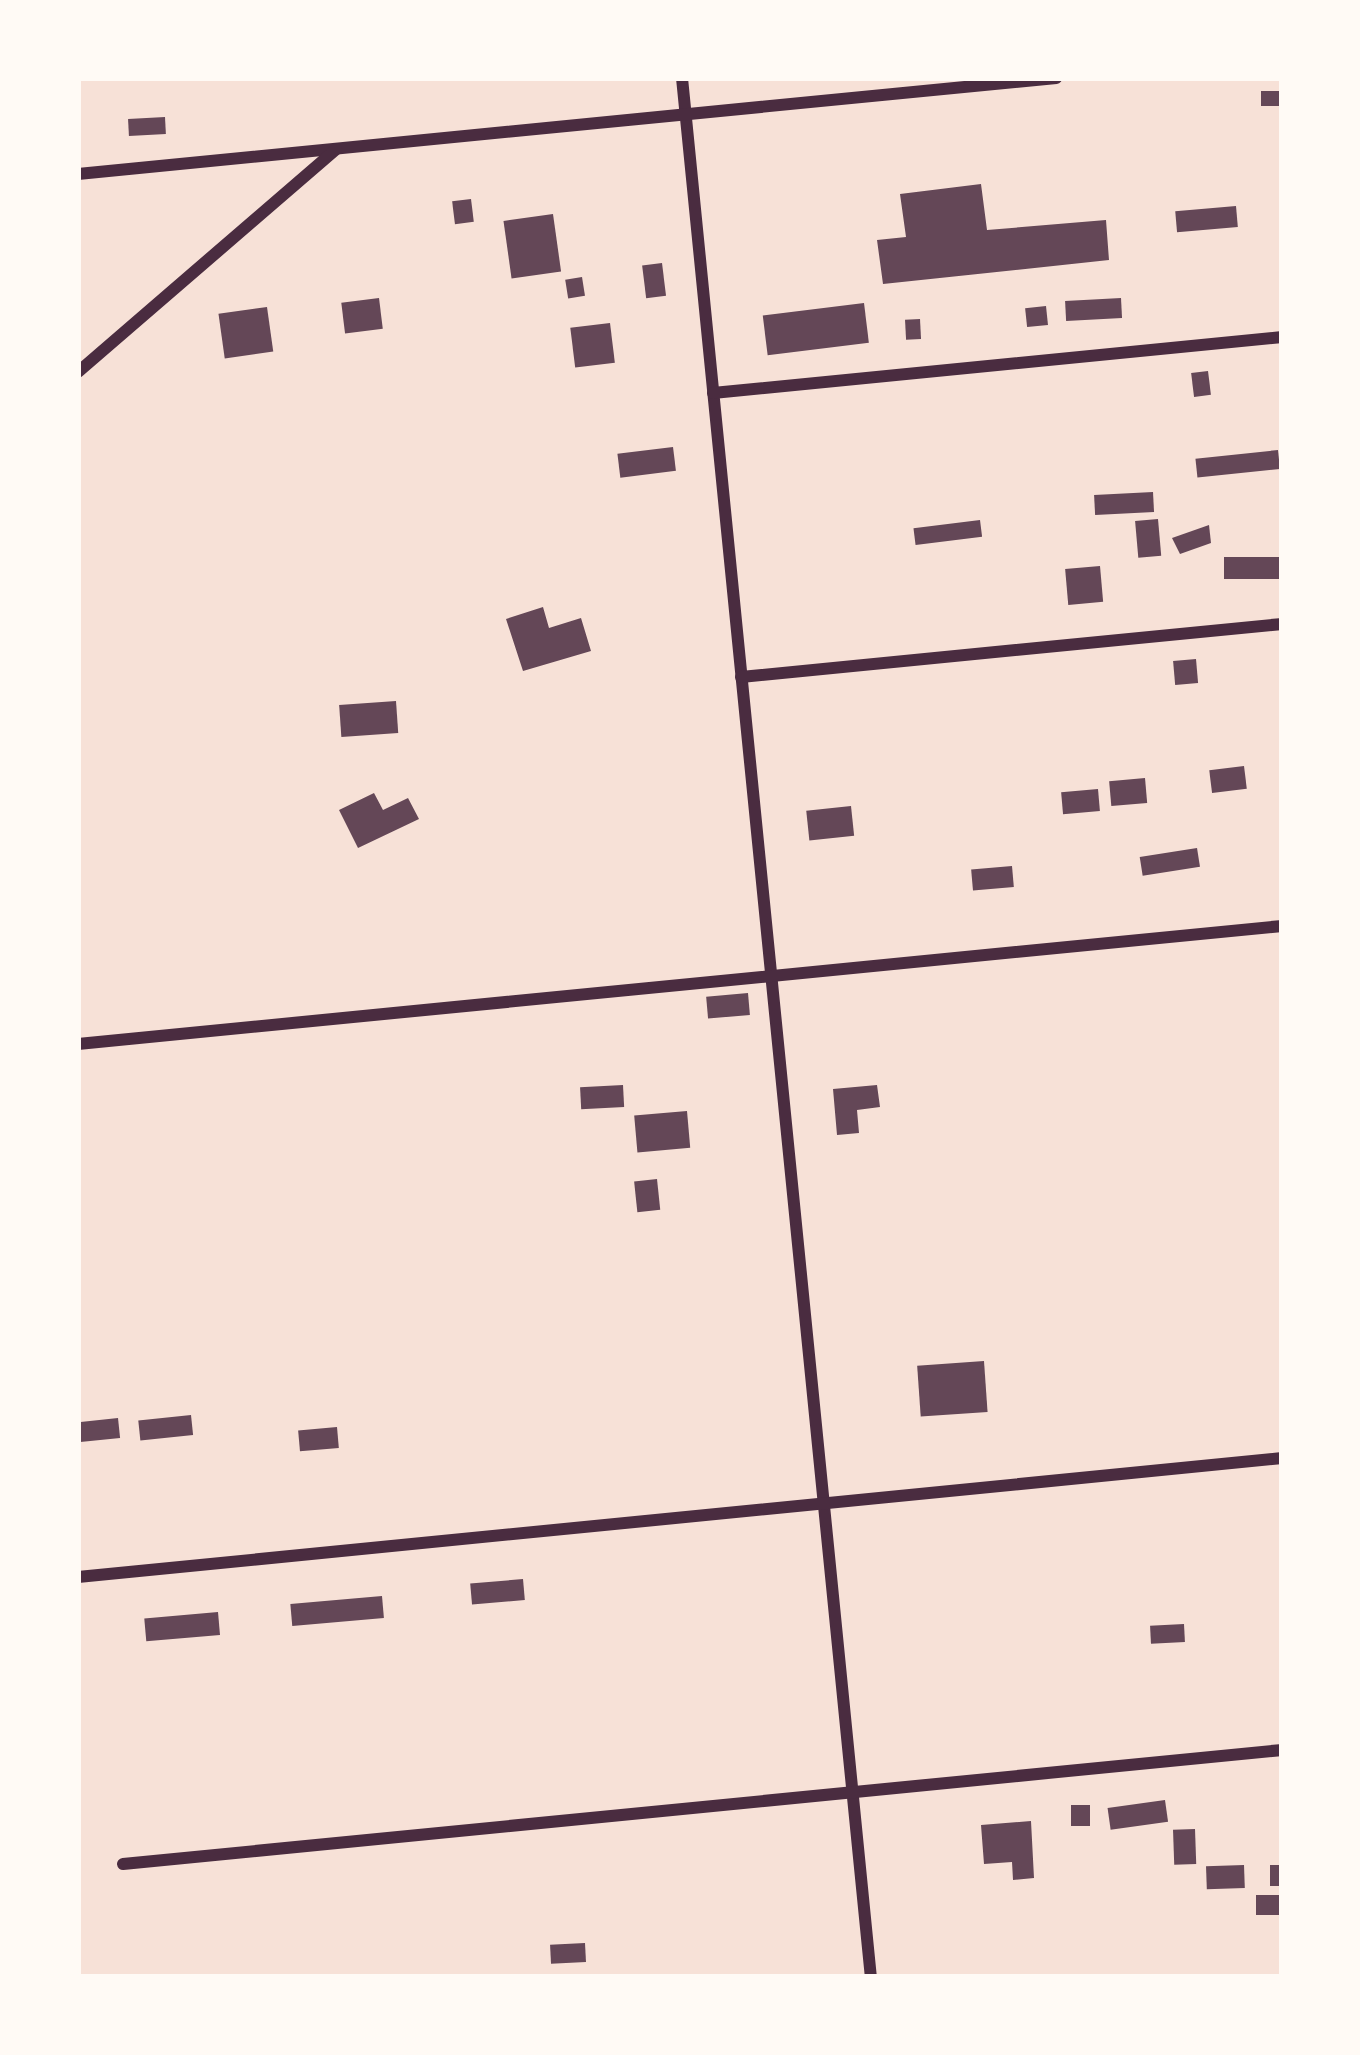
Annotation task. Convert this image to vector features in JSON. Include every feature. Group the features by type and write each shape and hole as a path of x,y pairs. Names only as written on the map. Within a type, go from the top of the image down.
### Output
{"street":[{"path":"682,78 871,1977"},
{"path":"78,174 1056,78"},
{"path":"78,372 336,149"},
{"path":"713,393 1282,338"},
{"path":"741,677 1282,624"},
{"path":"78,1044 1282,926"},
{"path":"78,1577 1282,1458"},
{"path":"123,1864 1282,1750"}],"building":[{"path":"1261,91 1282,91 1282,106 1261,106"},
{"path":"165,117 166,134 129,136 128,119"},
{"path":"981,184 987,230 1106,220 1109,260 883,284 877,240 906,237 900,194"},
{"path":"471,199 474,222 455,224 452,201"},
{"path":"1236,206 1238,227 1177,232 1175,211"},
{"path":"553,214 561,271 512,278 503,221"},
{"path":"662,263 666,296 646,298 642,265"},
{"path":"582,277 585,296 568,298 565,280"},
{"path":"379,298 383,329 345,333 341,303"},
{"path":"1121,298 1122,318 1066,321 1065,301"},
{"path":"864,303 869,343 768,355 763,315"},
{"path":"1046,306 1048,325 1027,327 1025,308"},
{"path":"267,307 273,352 225,358 218,314"},
{"path":"920,319 921,339 906,340 905,320"},
{"path":"610,323 615,363 575,368 570,328"},
{"path":"1208,371 1211,395 1194,397 1191,373"},
{"path":"673,447 676,471 620,478 617,454"},
{"path":"1278,450 1280,469 1197,478 1195,459"},
{"path":"1153,492 1154,512 1095,515 1094,495"},
{"path":"1158,519 1161,556 1138,558 1135,521"},
{"path":"980,520 982,537 916,545 913,528"},
{"path":"1209,525 1211,543 1180,554 1172,538"},
{"path":"1224,557 1282,557 1282,579 1224,579"},
{"path":"1100,566 1103,602 1068,605 1065,569"},
{"path":"543,607 549,628 581,618 591,651 523,671 506,619"},
{"path":"1196,659 1198,683 1175,685 1173,661"},
{"path":"396,701 398,733 341,737 339,705"},
{"path":"1244,766 1247,789 1212,793 1209,770"},
{"path":"1145,778 1147,803 1111,806 1109,781"},
{"path":"1098,789 1100,811 1063,814 1061,792"},
{"path":"374,793 383,810 408,798 419,819 358,848 339,810"},
{"path":"851,806 854,836 809,841 806,811"},
{"path":"1197,848 1200,867 1143,876 1140,857"},
{"path":"1012,866 1014,887 973,890 971,870"},
{"path":"748,993 750,1015 708,1019 706,997"},
{"path":"623,1085 624,1107 581,1109 580,1087"},
{"path":"877,1085 880,1107 857,1110 859,1133 837,1135 833,1089"},
{"path":"687,1111 690,1148 637,1152 634,1116"},
{"path":"657,1179 660,1210 637,1212 634,1181"},
{"path":"984,1361 988,1412 921,1417 917,1366"},
{"path":"191,1415 193,1435 140,1440 138,1421"},
{"path":"118,1418 120,1438 80,1442 78,1422"},
{"path":"337,1427 339,1448 300,1451 298,1430"},
{"path":"523,1579 525,1600 472,1605 470,1584"},
{"path":"382,1596 384,1618 292,1626 290,1604"},
{"path":"218,1612 220,1635 146,1641 144,1618"},
{"path":"1184,1624 1185,1642 1151,1644 1150,1626"},
{"path":"1165,1800 1168,1822 1111,1830 1108,1808"},
{"path":"1071,1805 1090,1805 1090,1826 1071,1826"},
{"path":"1031,1821 1034,1878 1013,1880 1012,1862 984,1864 981,1825"},
{"path":"1195,1829 1196,1864 1174,1865 1173,1830"},
{"path":"1244,1865 1245,1888 1207,1889 1206,1866"},
{"path":"1270,1865 1282,1865 1282,1886 1270,1886"},
{"path":"1256,1895 1282,1895 1282,1915 1256,1915"},
{"path":"585,1943 586,1962 551,1964 550,1945"}]}
